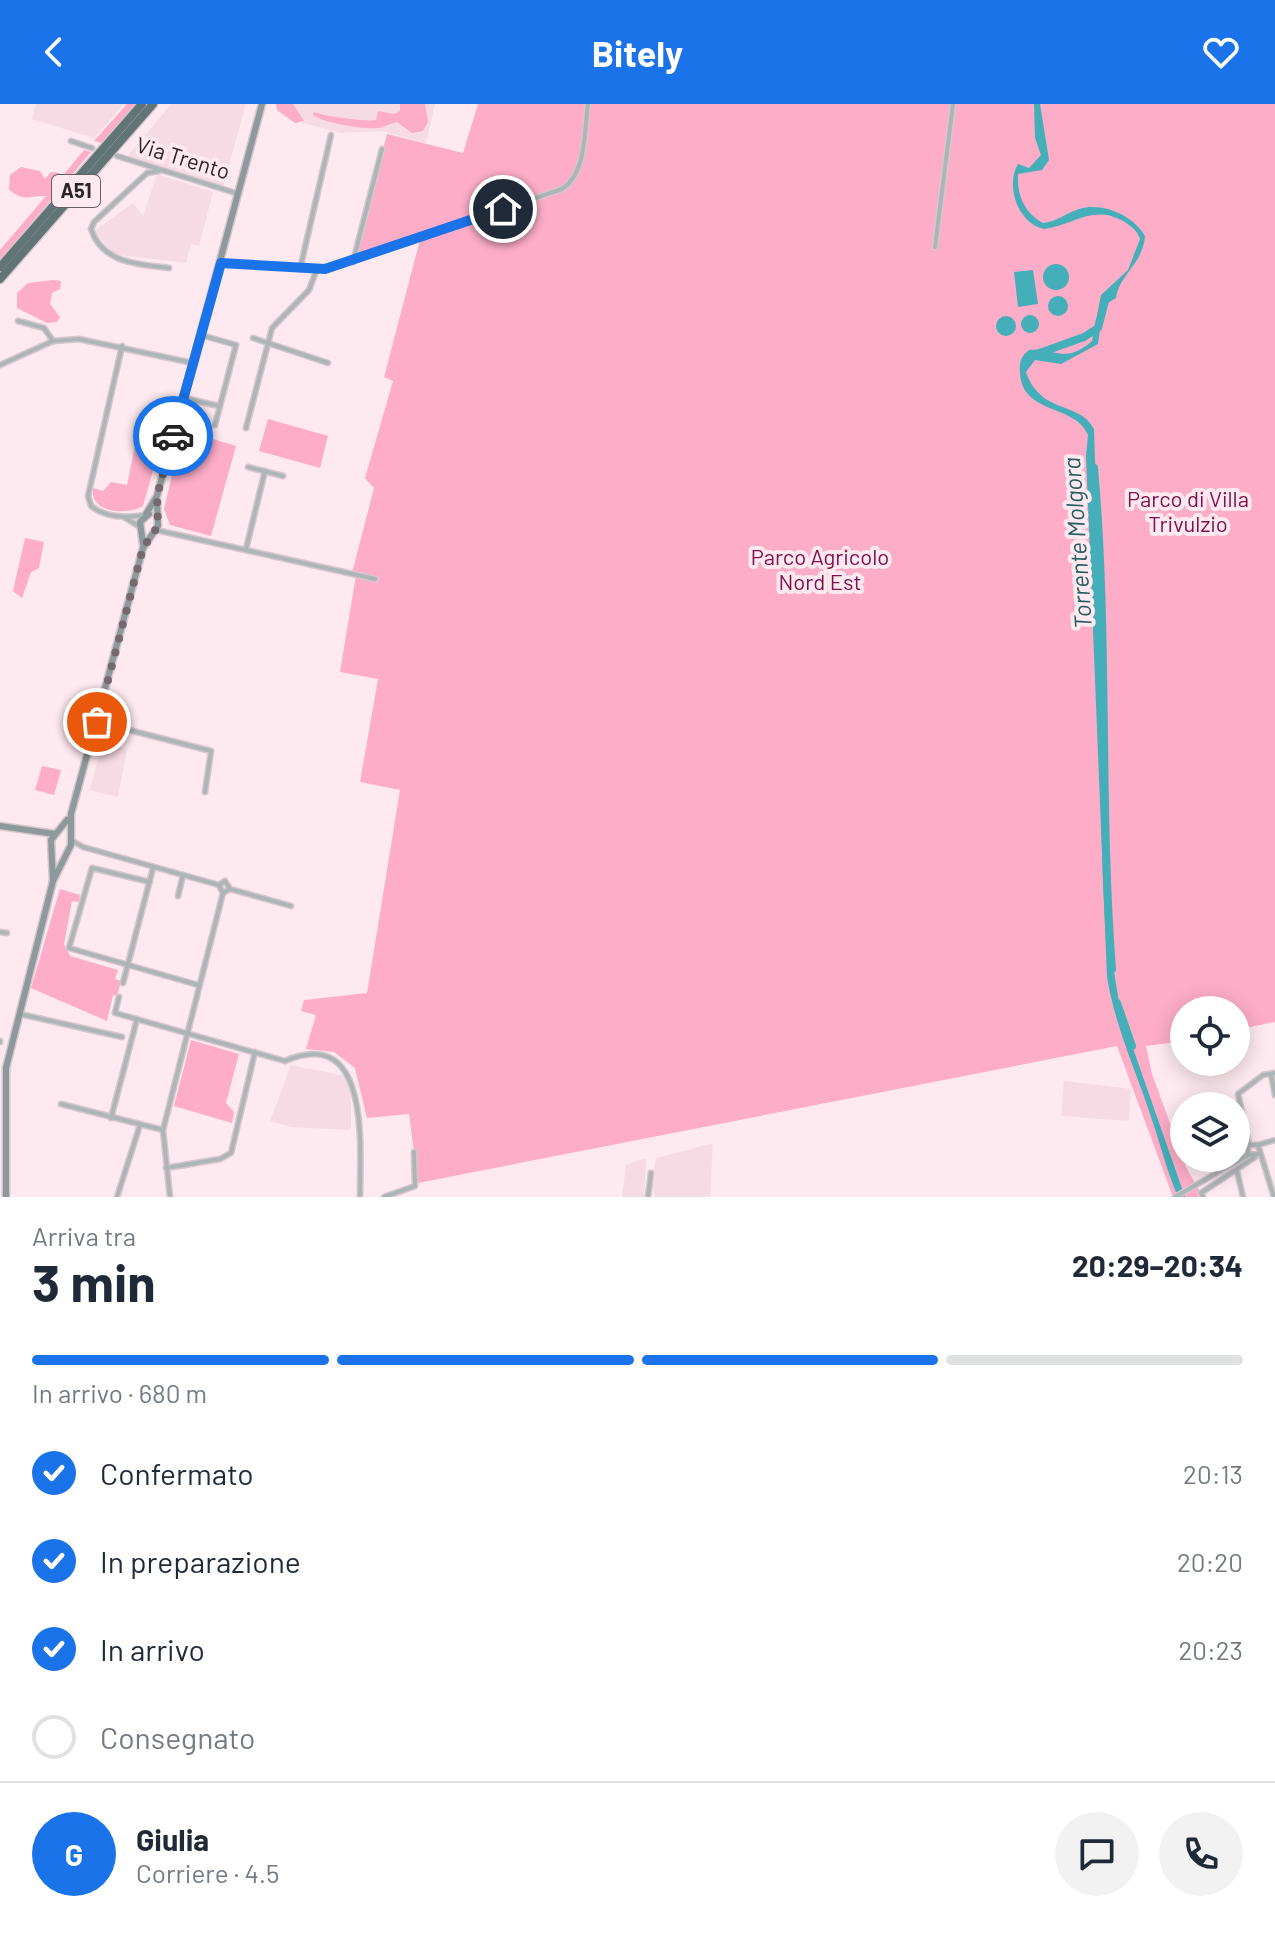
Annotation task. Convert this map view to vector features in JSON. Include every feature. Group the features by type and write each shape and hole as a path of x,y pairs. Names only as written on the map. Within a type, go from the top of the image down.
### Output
{"highway":[{"name":"A51","path":"0,267 142,104"},
{"name":"A51","path":"0,279 153,104"}],"street":[{"name":"Via Trento","path":"157,496 262,104"},
{"path":"221,263 317,269 353,262 573,182 578,171 588,104"},
{"path":"935,247 953,104"},
{"path":"300,269 331,135"},
{"path":"71,141 92,148"},
{"path":"353,262 382,149"},
{"name":"Via Trento","path":"117,156 239,194"},
{"path":"159,171 143,177 94,222 92,232 117,260 169,268"},
{"path":"246,428 267,342 275,323 309,290 317,269"},
{"path":"18,321 44,328 53,341"},
{"path":"201,335 236,345 215,425"},
{"path":"253,338 328,363"},
{"path":"0,365 53,341 88,339 193,363"},
{"path":"122,346 88,491 91,506 100,513 122,517 145,514 169,530"},
{"path":"184,398 219,406"},
{"path":"248,467 283,476"},
{"path":"246,549 265,471"},
{"path":"143,548 140,522 157,496"},
{"path":"6,1197 2,1120 6,1068 17,1014 53,881 67,851 71,814 143,548 158,521 157,496"},
{"path":"122,517 153,531 169,530 375,579"},
{"path":"86,719 211,751 205,792"},
{"path":"53,881 52,847 57,833 71,814"},
{"path":"0,826 39,834 57,833 83,847 219,885 223,893 163,1130 170,1197"},
{"path":"39,834 52,847 67,851 83,847"},
{"path":"150,882 92,868 70,950 198,985"},
{"path":"123,983 153,868"},
{"path":"178,896 183,875"},
{"path":"219,885 225,881 230,889 291,906"},
{"path":"223,893 230,889"},
{"path":"0,932 7,933"},
{"path":"119,997 115,1013 285,1061 316,1053 344,1067 355,1097 360,1197"},
{"path":"17,1014 122,1037"},
{"path":"111,1118 137,1019"},
{"path":"166,1168 220,1159 231,1153 255,1052"},
{"path":"1241,1092 1273,1073 1275,1095"},
{"path":"61,1104 163,1130"},
{"path":"117,1197 140,1125"},
{"path":"1250,1144 1275,1140"},
{"path":"1258,1145 1257,1155 1274,1197"},
{"path":"384,1197 415,1186 414,1152"},
{"path":"1250,1155 1257,1155"},
{"path":"1250,1161 1257,1155"},
{"path":"1175,1197 1220,1172"},
{"path":"1203,1197 1201,1193 1235,1172"},
{"path":"1237,1172 1243,1197"},
{"path":"648,1197 651,1173"}],"shaded area":[{"path":"36,104 124,104 94,138 32,119"},
{"path":"171,104 246,104 223,187 126,158"},
{"path":"289,104 435,104 426,143 382,131 341,133 303,123"},
{"path":"157,174 213,192 199,246 191,244 186,263 119,255 112,252 94,231 133,203 143,216"},
{"path":"102,743 127,749 118,797 90,790"},
{"path":"291,1065 346,1076 351,1095 351,1130 291,1127 270,1121"},
{"path":"1064,1081 1131,1089 1129,1121 1061,1116"},
{"path":"713,1143 710,1197 655,1197 652,1185 656,1158"},
{"path":"646,1158 644,1197 622,1197 626,1165"}],"green space":[{"path":"127,104 136,104 102,143 94,141"},
{"path":"276,104 293,104 304,121 295,123 277,110"},
{"path":"400,104 425,104 428,122 423,131 412,133 397,122 379,128 355,127 325,121 313,115 314,112 376,120 378,111 394,114 400,111"},
{"name":"Parco Agricolo Nord Est","path":"478,104 1275,104 1275,1022 1250,1027 1250,996 1170,996 1170,1043 1146,1046 1152,1074 1170,1123 1170,1172 1189,1172 1203,1197 1173,1197 1117,1046 418,1183 409,1114 367,1118 355,1068 334,1052 306,1049 316,1015 301,1011 304,1000 367,993 400,790 360,782 378,679 340,672 356,575 352,573 374,488 365,478 393,381 384,377 421,236 358,257 356,254 387,134 463,153"},
{"path":"84,150 91,152 0,260 0,250 46,196 23,197 14,193 9,189 10,175 21,167 40,171 45,179 51,172 59,173 60,179"},
{"path":"61,281 60,289 52,293 50,304 60,317 57,322 47,323 17,308 17,293 28,283"},
{"path":"169,414 143,506 119,511 97,503 93,488 103,491 111,482 127,485 138,431 150,434"},
{"path":"268,419 328,436 320,468 259,451"},
{"path":"183,430 236,446 211,536 170,525 164,509"},
{"path":"25,538 44,542 39,568 31,572 22,598 13,591"},
{"path":"42,766 61,770 54,795 35,790"},
{"path":"60,889 80,895 79,902 72,901 64,944 70,956 118,970 115,979 121,981 117,996 113,995 107,1021 31,988"},
{"path":"191,1040 239,1054 226,1103 234,1112 232,1123 174,1106"}],"water":[{"name":"Torrente Molgora","path":"1034,104 1040,104 1049,160 1042,170 1018,174 1020,196 1031,214 1043,223 1079,209 1097,207 1125,216 1145,236 1140,254 1116,298 1103,306 1098,344 1061,364 1035,360 1026,372 1041,395 1080,414 1094,429 1111,954 1121,1014 1170,1154 1170,1172 1176,1172 1185,1197 1178,1197 1171,1178 1121,1032 1107,977 1086,456 1088,435 1073,418 1030,396 1023,386 1020,369 1022,357 1029,350 1066,354 1092,341 1101,295 1128,270 1140,239 1131,227 1112,216 1093,215 1044,229 1027,220 1016,203 1013,183 1018,164 1029,168 1041,155 1035,138"},
{"path":"1056,264 1065,268 1069,277 1065,286 1056,290 1047,286 1043,277 1047,268"},
{"path":"1033,270 1038,304 1018,307 1014,272"},
{"path":"1058,296 1065,299 1068,306 1065,313 1058,316 1051,313 1048,306 1051,299"},
{"path":"1026,315 1034,315 1039,324 1037,331 1026,333 1021,328 1021,320"},
{"path":"1006,316 1013,319 1016,326 1013,333 1006,336 999,333 996,326 999,319"}],"waterway":[{"name":"Torrente Molgora","path":"1034,355 1084,337 1098,328 1106,297"},
{"name":"Torrente Molgora","path":"1094,468 1099,531 1112,969"},
{"name":"Torrente Molgora","path":"1117,1003 1132,1046"}],"way so far":[{"path":"97,722 143,548 158,526 157,496 173,436"}],"route":[{"path":"173,436 221,263 325,269 503,209"}],"park label":[{"name":"Parco di Villa Trivulzio","path":"1188,512"}]}
